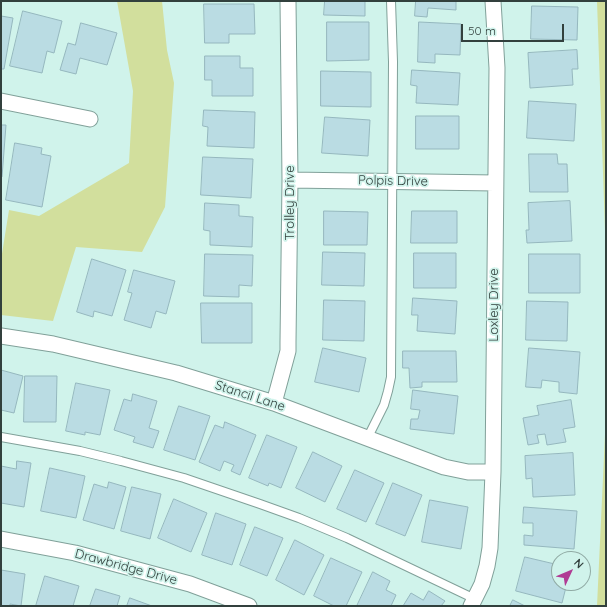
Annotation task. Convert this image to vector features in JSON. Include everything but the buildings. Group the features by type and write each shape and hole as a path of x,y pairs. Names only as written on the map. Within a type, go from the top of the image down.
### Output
{"street":[{"name":"Trolley Drive","path":"274,403 288,351 290,180 288,1"},
{"name":"Loxley Drive","path":"473,602 482,584 490,548 493,472 497,68 493,1"},
{"path":"1,101 90,119"},
{"name":"Polpis Drive","path":"290,180 495,182"},
{"name":"Stancil Lane","path":"1,336 53,344 176,373 274,403 444,468 468,472 493,472"},
{"name":"Drawbridge Drive","path":"1,539 75,553 190,584 249,606"}],"lane":[{"path":"367,439 384,404 391,377 393,62 391,1"},
{"path":"1,437 80,451 184,478 299,518 347,538 473,602"}],"green space":[{"path":"117,1 162,1 167,50 174,83 165,207 142,252 76,247 53,321 1,315 1,260 9,210 39,216 129,163 133,91"},
{"path":"597,1 606,1 606,259"},
{"path":"606,413 606,606 597,606"}]}
